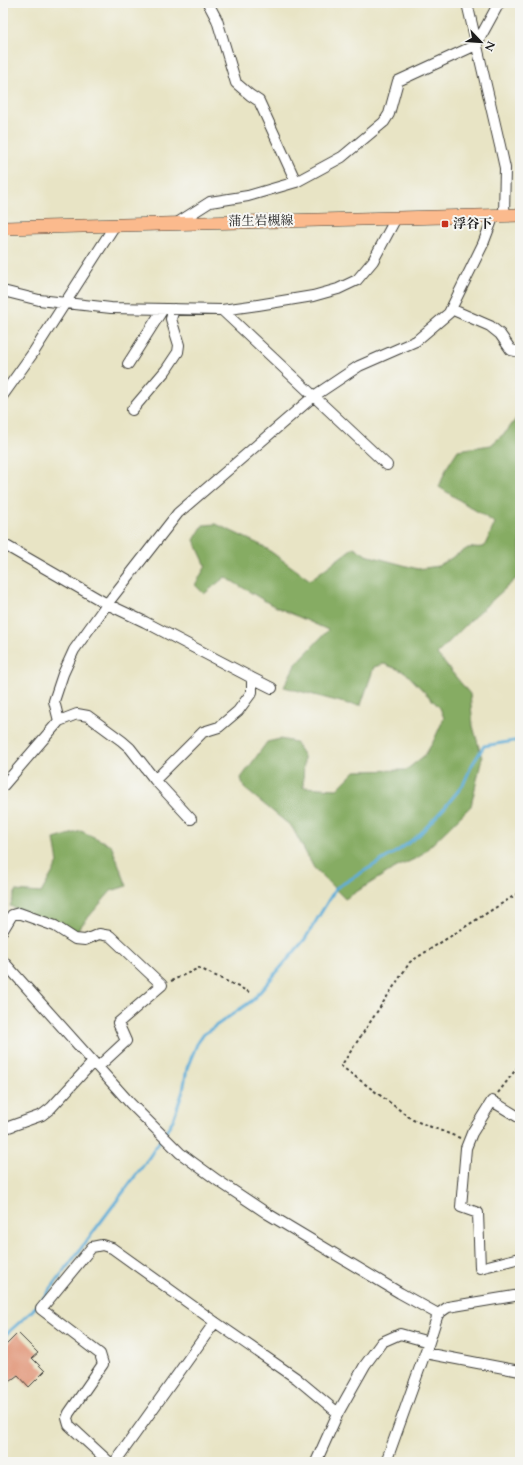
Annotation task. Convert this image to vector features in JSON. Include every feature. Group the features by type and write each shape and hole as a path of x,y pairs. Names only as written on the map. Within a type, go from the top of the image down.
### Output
{"main road":[{"name":"蒲生岩槻線","path":"3,228 520,215"}],"street":[{"path":"208,3 217,20 236,83 250,96 259,101 296,182"},
{"path":"60,721 54,701 62,674 74,650 107,604 178,513 314,396 359,366 416,341 449,313 499,215 504,168 502,150 467,3"},
{"path":"177,223 210,202 248,196 296,182 342,157 384,122 389,114 398,81 476,45 499,3"},
{"path":"3,291 39,300 64,304 111,308 222,310 312,296 338,289 357,280 373,261 396,218"},
{"path":"3,395 33,353 115,225"},
{"path":"128,364 169,309"},
{"path":"132,410 166,370 178,352 179,345 169,309"},
{"path":"451,309 490,326 500,334 511,350 520,352"},
{"path":"222,310 387,465"},
{"path":"3,544 107,604 272,688"},
{"path":"155,780 203,732 219,727 238,711 252,692 252,678"},
{"path":"3,786 60,721 77,714 88,716 130,748 155,780 191,819"},
{"path":"3,930 12,915 19,913 55,926 75,939 85,940 100,934 110,936 162,985 118,1023 126,1041 96,1064 42,1115 3,1129"},
{"path":"3,961 130,1103 180,1153 268,1214 438,1314"},
{"path":"520,1118 492,1101 472,1132 466,1148 461,1207 478,1213 480,1268 520,1258"},
{"path":"109,1462 69,1425 67,1418 68,1413 103,1364 100,1354 41,1309 92,1246 102,1245 112,1248 296,1378 338,1413"},
{"path":"386,1462 438,1314 448,1307 520,1295"},
{"path":"115,1462 215,1322"},
{"path":"316,1462 338,1413 365,1365 382,1342 400,1334 429,1342"},
{"path":"425,1353 520,1371"}],"path":[{"path":"469,1142 413,1120 342,1066 410,962 520,892"},
{"path":"162,985 200,968 249,992"},
{"path":"492,1101 520,1064"}],"green space":[{"path":"520,413 520,569 518,577 476,615 437,654 470,694 473,726 482,758 471,806 419,857 393,869 345,899 314,868 292,827 244,788 241,778 267,742 280,739 295,742 304,756 303,787 337,789 355,771 406,770 425,755 433,742 444,718 440,708 405,672 384,664 374,667 361,705 348,704 284,687 295,665 328,630 270,604 225,577 204,594 195,585 206,566 194,540 203,525 216,524 263,546 310,580 354,547 366,555 418,569 438,566 468,548 484,547 495,523 439,487 447,467 458,450 491,445 507,431"},
{"path":"81,831 111,845 127,886 111,891 74,934 10,906 16,891 41,893 58,863 54,839"}],"building":[{"path":"18,1333 38,1353 32,1358 45,1371 29,1387 18,1375 3,1386 3,1348"}],"waterway":[{"path":"3,1337 31,1312 46,1295 148,1159 173,1120 183,1091 187,1068 197,1044 204,1034 253,1000 305,939 336,888 399,850 419,835 463,785 472,765 484,746 520,740"}],"place":[{"name":"浮谷下","path":"445,224"}]}
